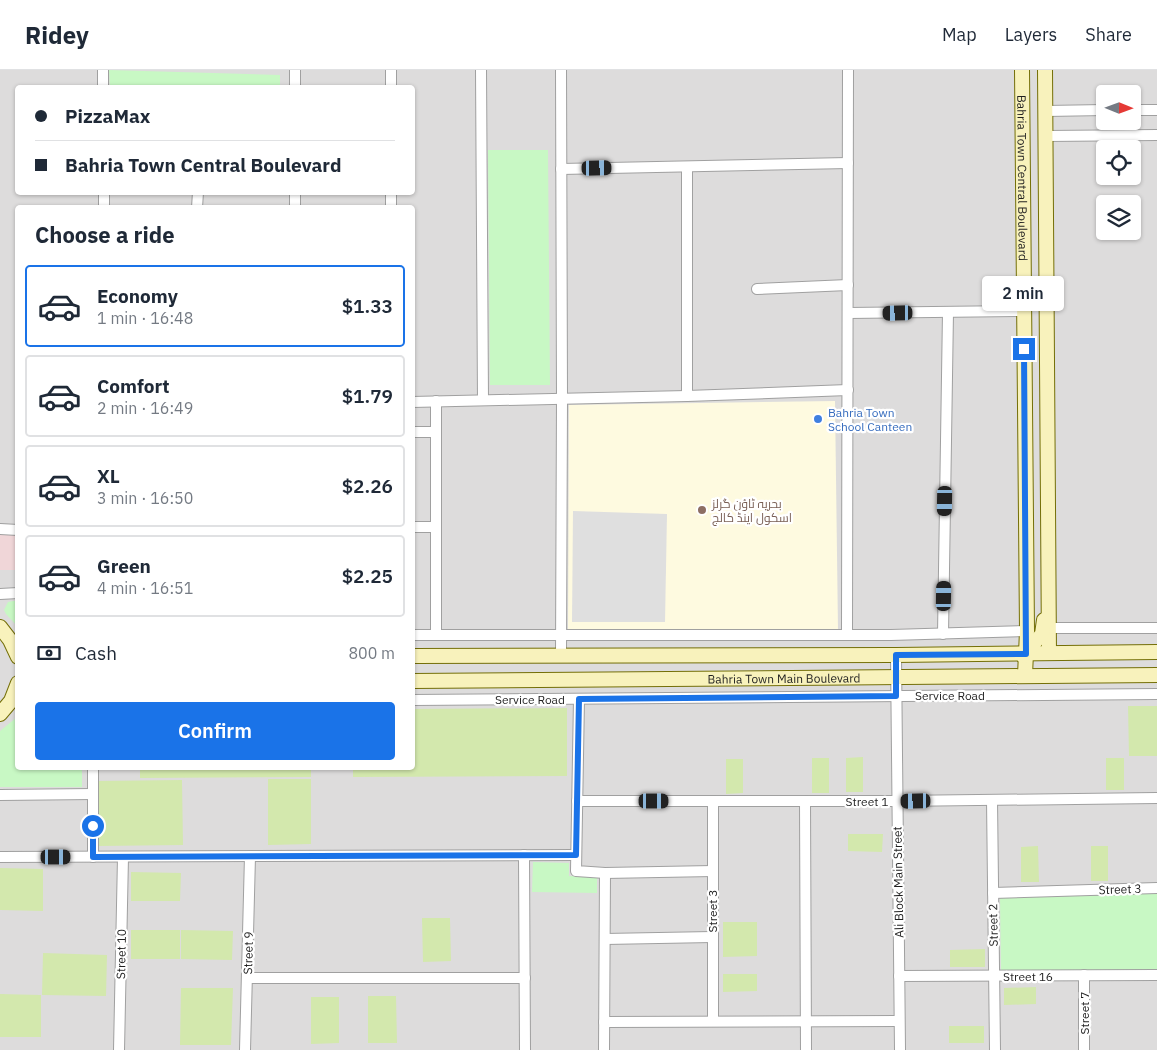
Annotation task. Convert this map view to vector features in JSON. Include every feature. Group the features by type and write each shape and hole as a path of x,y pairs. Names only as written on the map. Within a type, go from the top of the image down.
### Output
{"main road":[{"name":"Bahria Town Central Boulevard","path":"1022,70 1025,676"},
{"name":"Bahria Town Central Boulevard","path":"1045,70 1049,653"},
{"path":"1003,676 1011,671 1043,632 1044,563 1048,559"},
{"path":"0,627 14,640"},
{"name":"Bahria Town Main Boulevard","path":"415,656 896,655 1157,652"},
{"name":"Bahria Town Main Boulevard","path":"415,681 1157,675"},
{"path":"0,714 14,701"}],"street":[{"path":"103,70 103,85"},
{"path":"295,70 295,85"},
{"path":"390,70 390,85"},
{"path":"481,70 483,400"},
{"path":"561,70 561,656"},
{"path":"847,634 848,70"},
{"path":"1046,111 1096,110"},
{"path":"1141,110 1157,110"},
{"path":"1046,136 1157,134"},
{"path":"561,169 848,164"},
{"path":"687,167 687,396"},
{"path":"757,289 848,285"},
{"path":"848,314 1024,311"},
{"path":"943,634 948,312"},
{"path":"415,402 687,396 848,390"},
{"path":"436,401 436,635"},
{"path":"415,432 436,432"},
{"path":"415,527 436,527"},
{"path":"0,529 15,530"},
{"path":"0,594 15,593"},
{"path":"1049,628 1157,628"},
{"path":"415,635 943,634 1026,632"},
{"name":"Ali Block Main Street","path":"896,655 900,1050"},
{"path":"568,699 569,679"},
{"name":"Service Road","path":"415,700 1157,694"},
{"path":"579,699 576,871 605,873 712,871"},
{"path":"93,857 94,770"},
{"path":"0,795 93,794"},
{"name":"Street 1","path":"577,801 897,801 1157,798"},
{"name":"Street 2","path":"992,800 995,1050"},
{"name":"Street 3","path":"712,801 713,1021"},
{"path":"805,801 806,1050"},
{"path":"524,855 525,1050"},
{"path":"0,858 576,855"},
{"name":"Street 9","path":"245,1050 250,856"},
{"name":"Street 10","path":"119,1050 123,857"},
{"path":"604,1050 605,873"},
{"name":"Street 3","path":"993,892 1157,888"},
{"path":"605,939 712,937"},
{"name":"Street 16","path":"899,976 1157,975"},
{"name":"Street 7","path":"1084,976 1084,1050"},
{"path":"247,978 525,978"},
{"path":"604,1022 899,1021"}],"shaded area":[{"path":"0,70 1157,70 1157,1050 0,1050"},
{"name":"بحریہ ٹاؤن گرلز اسکول اینڈ کالج","path":"835,401 838,630 568,629 569,405"},
{"path":"573,511 667,514 665,622 572,622"},
{"path":"0,534 15,534 15,570 0,570"}],"green space":[{"path":"109,70 280,75 280,85 110,85"},
{"path":"488,150 548,150 550,385 490,385"},
{"path":"15,601 15,624 4,610 8,602"},
{"path":"1128,706 1157,706 1157,756 1129,756"},
{"path":"567,708 567,776 353,777 353,770 415,770 415,709"},
{"path":"15,719 15,770 82,770 82,787 0,787 0,731"},
{"path":"863,757 863,792 846,792 846,758"},
{"path":"812,758 829,758 829,793 812,793"},
{"path":"1106,758 1124,758 1124,790 1106,790"},
{"path":"726,759 743,759 743,793 726,794"},
{"path":"140,770 311,770 311,777 140,778"},
{"path":"268,779 311,779 311,844 268,845"},
{"path":"182,780 183,845 98,846 97,781"},
{"path":"848,834 883,834 882,852 848,851"},
{"path":"1038,846 1039,882 1021,882 1021,847"},
{"path":"1091,846 1108,846 1108,881 1091,881"},
{"path":"533,862 569,863 569,876 597,877 597,893 532,892"},
{"path":"0,868 43,869 43,911 0,910"},
{"path":"131,872 181,873 180,901 131,901"},
{"path":"1157,893 1157,970 1001,970 1000,896"},
{"path":"422,918 450,918 451,961 423,962"},
{"path":"723,922 757,922 757,956 723,957"},
{"path":"131,930 180,930 180,959 131,959"},
{"path":"181,930 233,931 232,960 181,959"},
{"path":"985,949 985,967 950,967 950,950"},
{"path":"43,953 107,955 106,996 42,995"},
{"path":"723,974 757,974 757,991 723,992"},
{"path":"1036,987 1036,1004 1004,1005 1004,988"},
{"path":"181,988 233,988 231,1045 180,1045"},
{"path":"0,994 41,995 41,1037 0,1037"},
{"path":"368,996 396,996 397,1043 368,1043"},
{"path":"311,997 339,997 339,1043 311,1044"},
{"path":"949,1026 984,1026 984,1043 949,1043"}],"place":[{"name":"Bahria Town School Canteen","path":"818,419"},
{"name":"بحریہ ٹاؤن گرلز اسکول اینڈ کالج","path":"702,510"}],"route":[{"path":"93,826 93,857 576,855 579,699 896,696 896,655 1026,654 1024,349"}]}
